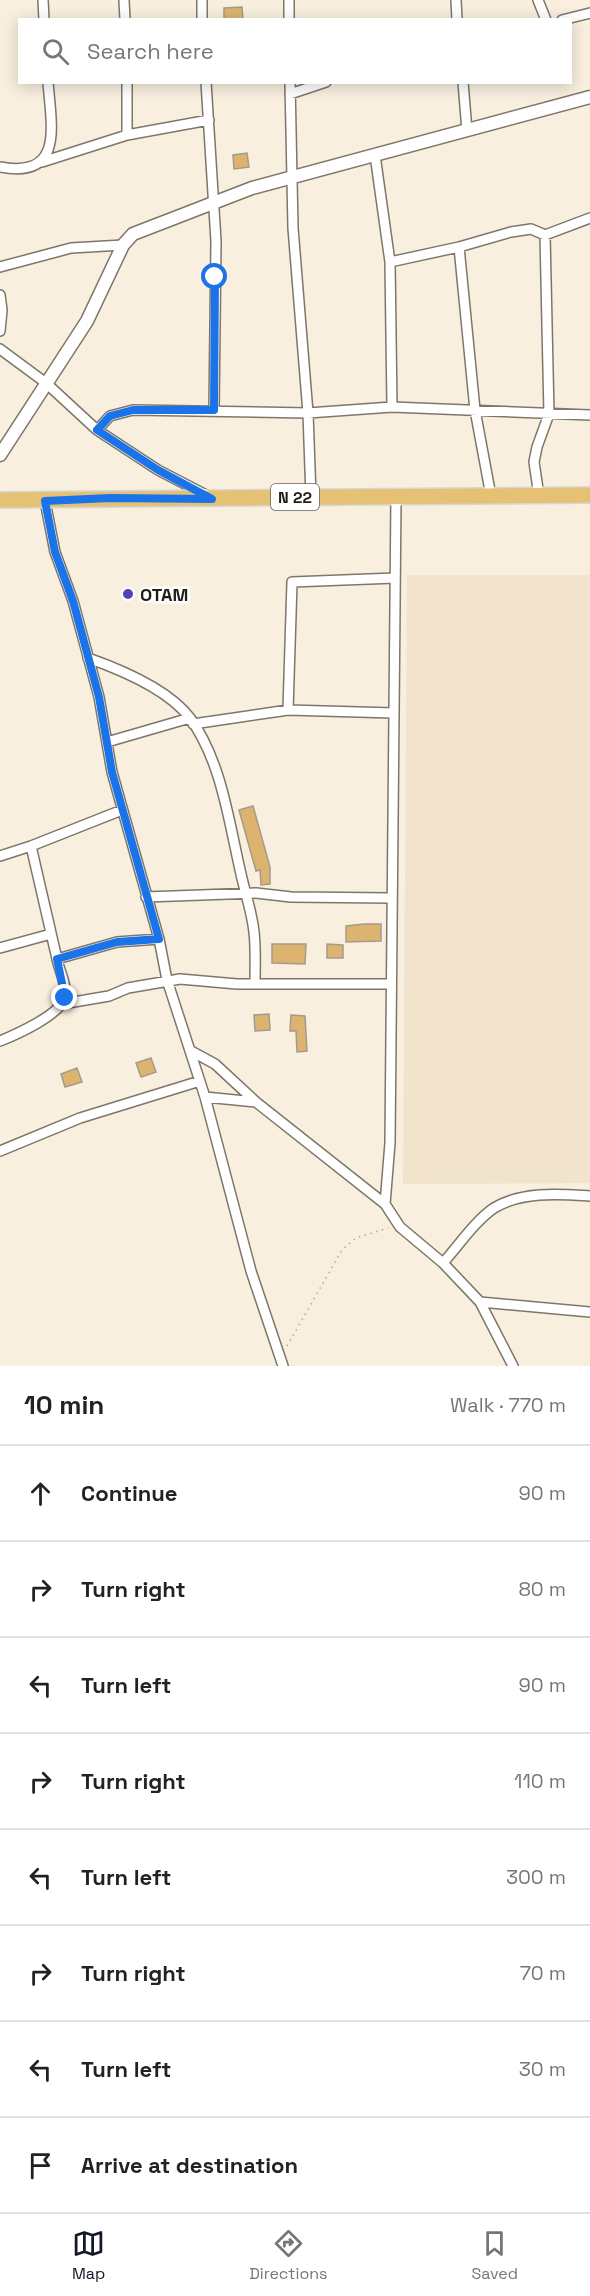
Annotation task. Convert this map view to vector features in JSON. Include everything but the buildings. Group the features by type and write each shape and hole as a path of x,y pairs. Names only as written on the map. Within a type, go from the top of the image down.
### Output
{"main road":[{"name":"N 22","path":"0,500 590,495"}],"street":[{"path":"43,0 44,18"},
{"path":"124,0 125,18"},
{"path":"202,0 202,18"},
{"path":"289,0 289,18"},
{"path":"456,0 457,18"},
{"path":"538,0 545,18"},
{"path":"571,18 590,14"},
{"path":"42,162 47,156 52,137 48,84"},
{"path":"127,84 127,135"},
{"path":"206,84 216,241 214,410"},
{"path":"290,84 295,259 308,413 311,497"},
{"path":"290,93 319,84"},
{"path":"463,84 468,131"},
{"path":"0,455 87,321 123,245 134,234 212,202 292,177 590,97"},
{"path":"0,167 21,169 127,135 209,120"},
{"path":"375,155 390,262 392,407"},
{"path":"390,262 459,248 511,232 531,229 545,235 590,218"},
{"path":"539,496 534,462 549,414 545,235"},
{"path":"0,267 71,248 123,245"},
{"path":"459,248 475,410 491,496"},
{"path":"0,295 2,310 0,331"},
{"path":"0,350 46,383 97,430 158,470 212,499"},
{"path":"97,430 110,416 133,410 308,413 392,407 590,415"},
{"path":"385,1204 390,1143 396,497"},
{"path":"45,501 55,552 73,601 88,658 122,810 159,939 167,980 205,1097 251,1270 282,1362"},
{"path":"288,710 292,582 395,578"},
{"path":"88,658 125,671 181,709 191,721 210,757 222,793 255,935 255,982"},
{"path":"107,742 191,721 288,710 394,713"},
{"path":"0,856 122,810"},
{"path":"31,846 65,993 62,1004"},
{"path":"146,897 245,893 291,897 391,898"},
{"path":"0,948 51,934"},
{"path":"57,959 117,942 159,939"},
{"path":"0,1041 41,1022 62,1004 109,996 128,988 167,980 391,984"},
{"path":"191,1051 215,1064 256,1102 385,1204 400,1227 443,1263 480,1302 513,1366"},
{"path":"0,1151 80,1118 200,1081"},
{"path":"205,1097 256,1102"},
{"path":"443,1263 484,1217 509,1201 552,1193 590,1196"},
{"path":"480,1302 590,1312"}],"path":[{"path":"282,1362 310,1302 342,1250 356,1238 377,1230 400,1227"}],"shaded area":[{"path":"407,575 590,575 590,1183 403,1184"}],"place":[{"name":"OTAM","path":"128,594"}],"route":[{"path":"65,998 57,959 117,942 159,939 112,772 99,697 73,601 55,552 45,501 110,498 212,499 158,470 97,430 110,416 133,410 214,410 215,277"}]}
